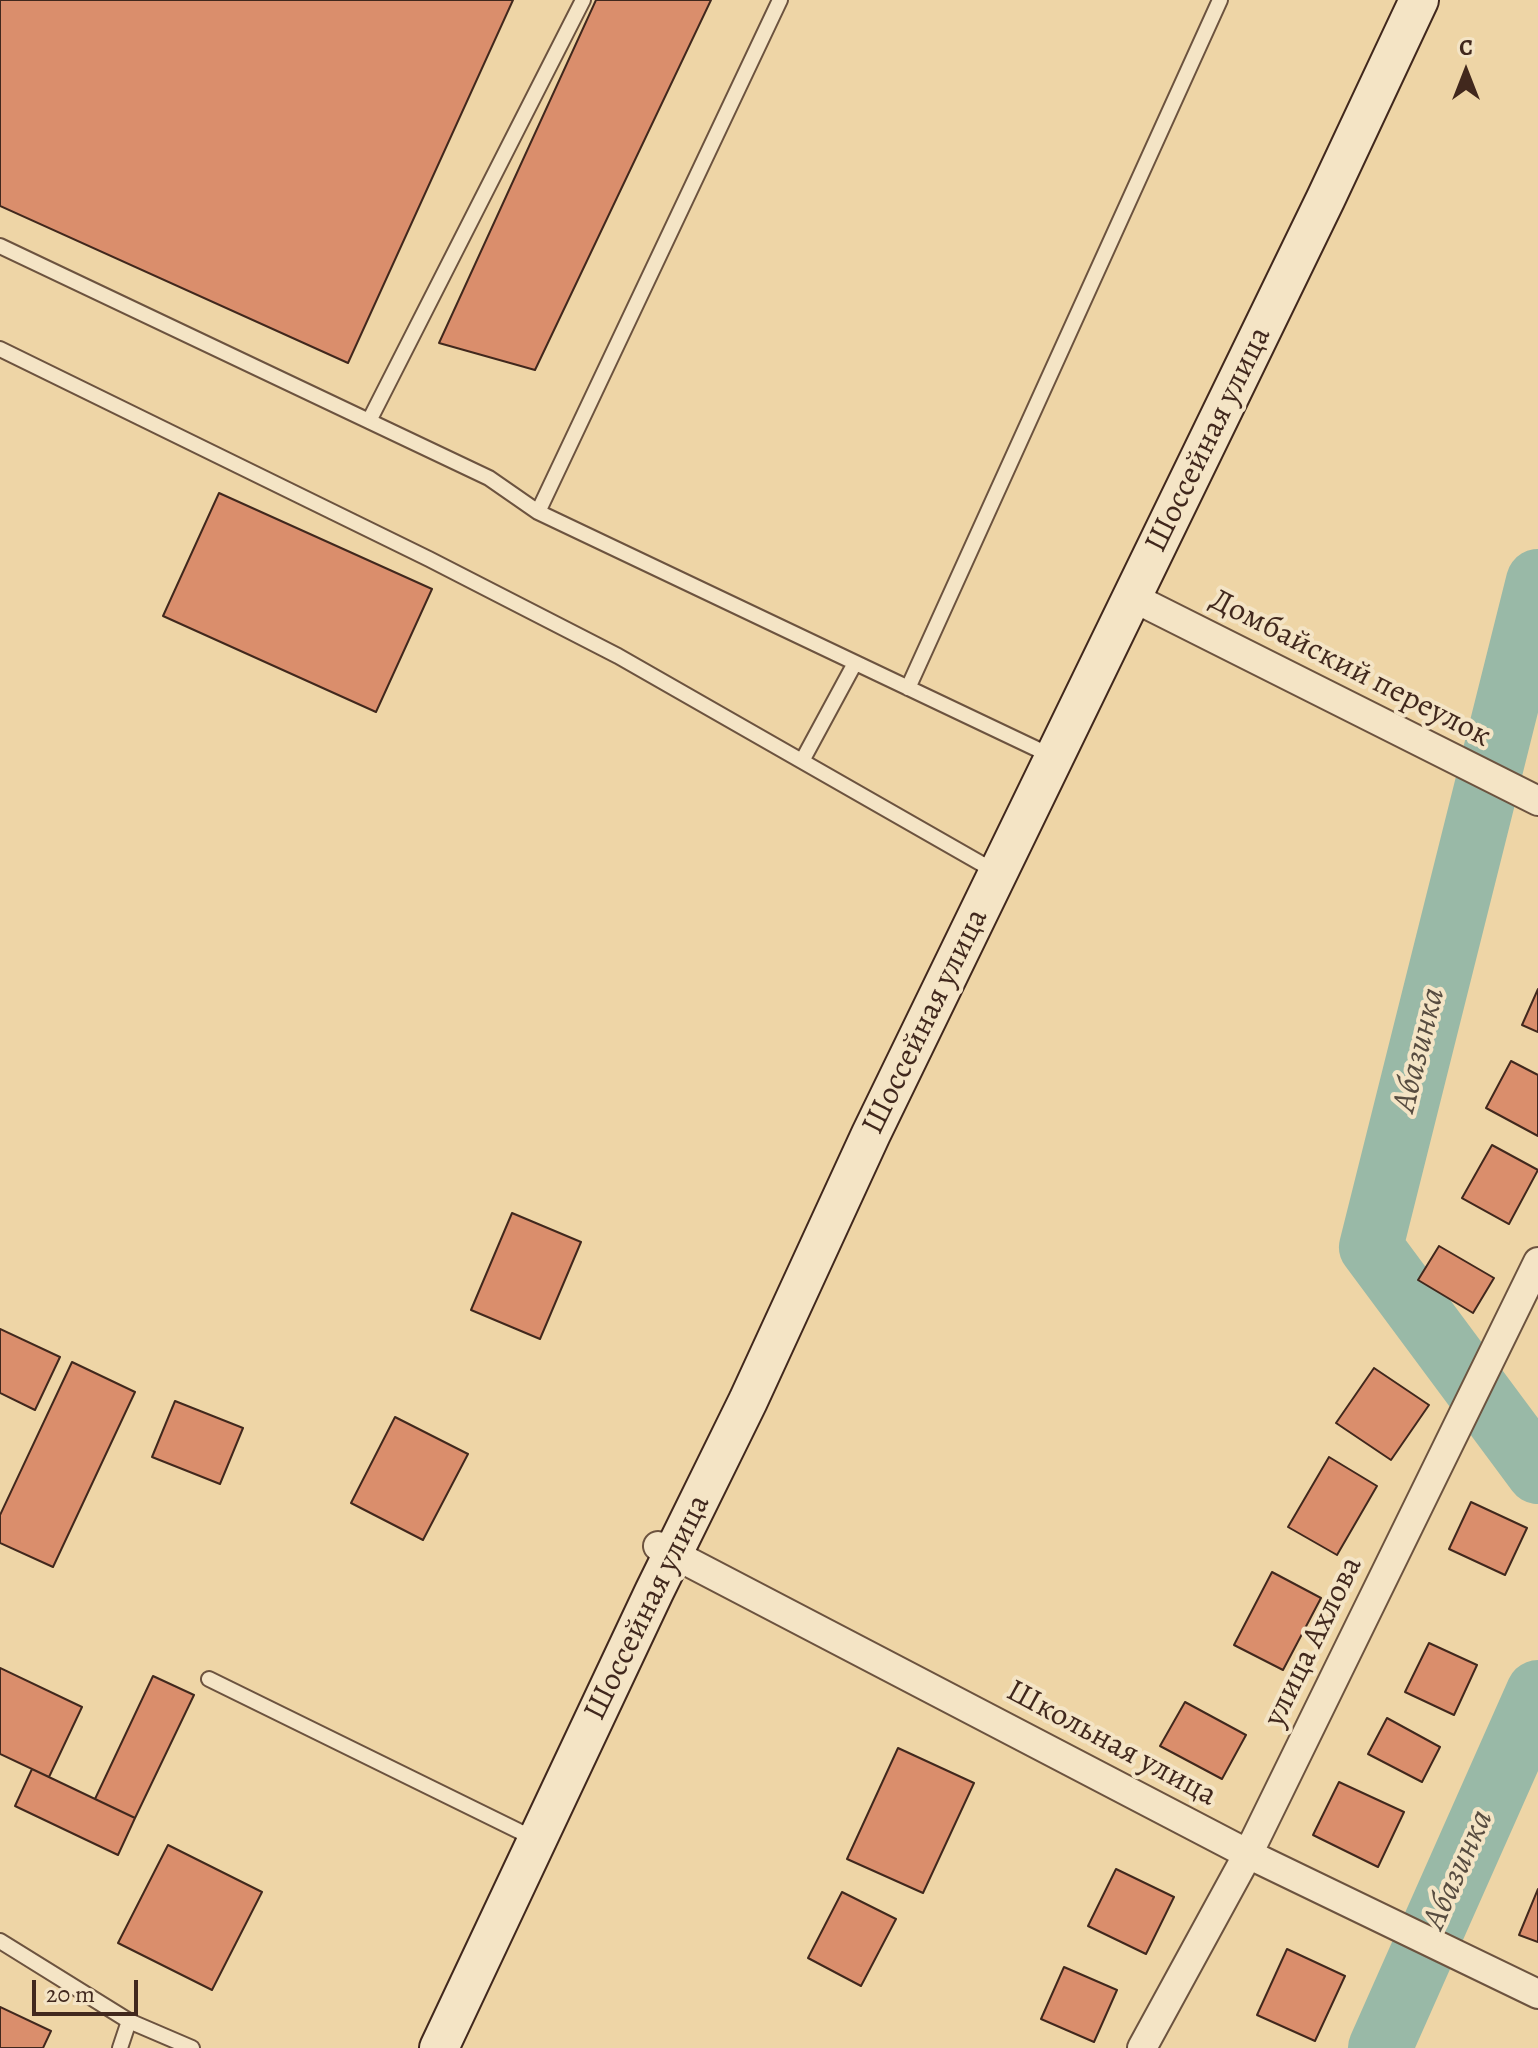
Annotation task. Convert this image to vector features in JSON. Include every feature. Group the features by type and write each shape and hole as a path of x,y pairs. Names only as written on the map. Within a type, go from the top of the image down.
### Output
{"main road":[{"name":"Шоссейная улица","path":"439,2048 530,1836 982,864 1039,750 1391,0"},
{"name":"Шоссейная улица","path":"665,1550 748,1401 871,1134 1419,0"},
{"name":"Шоссейная улица","path":"419,2048 530,1836"}],"street":[{"name":"Домбайский переулок","path":"1132,597 1538,801"},
{"name":"улица Ахлова","path":"1142,2048 1248,1854 1538,1262"},
{"name":"Школьная улица","path":"665,1550 1248,1854 1538,1994"}],"lane":[{"path":"369,421 583,0"},
{"path":"538,512 780,0"},
{"path":"908,688 1220,0"},
{"path":"0,246 489,478 538,512 1039,750"},
{"path":"0,349 429,559 604,649 982,864"},
{"path":"802,761 855,663"},
{"path":"209,1679 530,1836"},
{"path":"0,1941 129,2021 192,2048"},
{"path":"120,2048 129,2021"}],"building":[{"path":"0,0 513,0 348,363 0,206"},
{"path":"596,0 711,0 535,370 439,343"},
{"path":"219,493 432,589 376,712 163,616"},
{"path":"1538,989 1538,1032 1522,1025"},
{"path":"1511,1061 1538,1075 1538,1136 1486,1108"},
{"path":"1492,1145 1538,1170 1509,1224 1462,1198"},
{"path":"512,1213 581,1242 540,1339 471,1310"},
{"path":"1439,1246 1494,1278 1473,1313 1418,1280"},
{"path":"0,1329 60,1357 35,1410 0,1393"},
{"path":"72,1362 135,1392 53,1567 0,1543 0,1515"},
{"path":"1374,1368 1429,1405 1391,1460 1336,1423"},
{"path":"175,1401 243,1428 220,1484 152,1457"},
{"path":"395,1417 468,1454 423,1540 351,1503"},
{"path":"1329,1457 1377,1486 1337,1555 1288,1527"},
{"path":"1471,1502 1527,1528 1505,1575 1449,1549"},
{"path":"1272,1572 1321,1598 1283,1670 1234,1645"},
{"path":"1429,1643 1477,1665 1454,1715 1405,1692"},
{"path":"0,1668 82,1707 49,1777 0,1754"},
{"path":"153,1676 194,1695 135,1818 95,1799"},
{"path":"1185,1702 1246,1735 1222,1779 1160,1746"},
{"path":"1387,1718 1440,1747 1422,1782 1368,1754"},
{"path":"898,1748 974,1783 923,1893 847,1859"},
{"path":"32,1769 135,1818 118,1855 15,1806"},
{"path":"1339,1782 1404,1812 1378,1867 1313,1835"},
{"path":"168,1845 262,1892 212,1990 118,1943"},
{"path":"1116,1869 1174,1897 1146,1954 1088,1926"},
{"path":"1538,1889 1538,1942 1519,1935"},
{"path":"842,1892 896,1919 861,1986 808,1958"},
{"path":"1287,1949 1345,1976 1315,2041 1257,2015"},
{"path":"1064,1967 1117,1990 1094,2042 1041,2019"},
{"path":"0,2007 51,2031 43,2048 0,2048"}],"waterway":[{"name":"Абазинка","path":"1538,581 1371,1247 1538,1472"},
{"name":"Абазинка","path":"1380,2048 1538,1692"}]}
